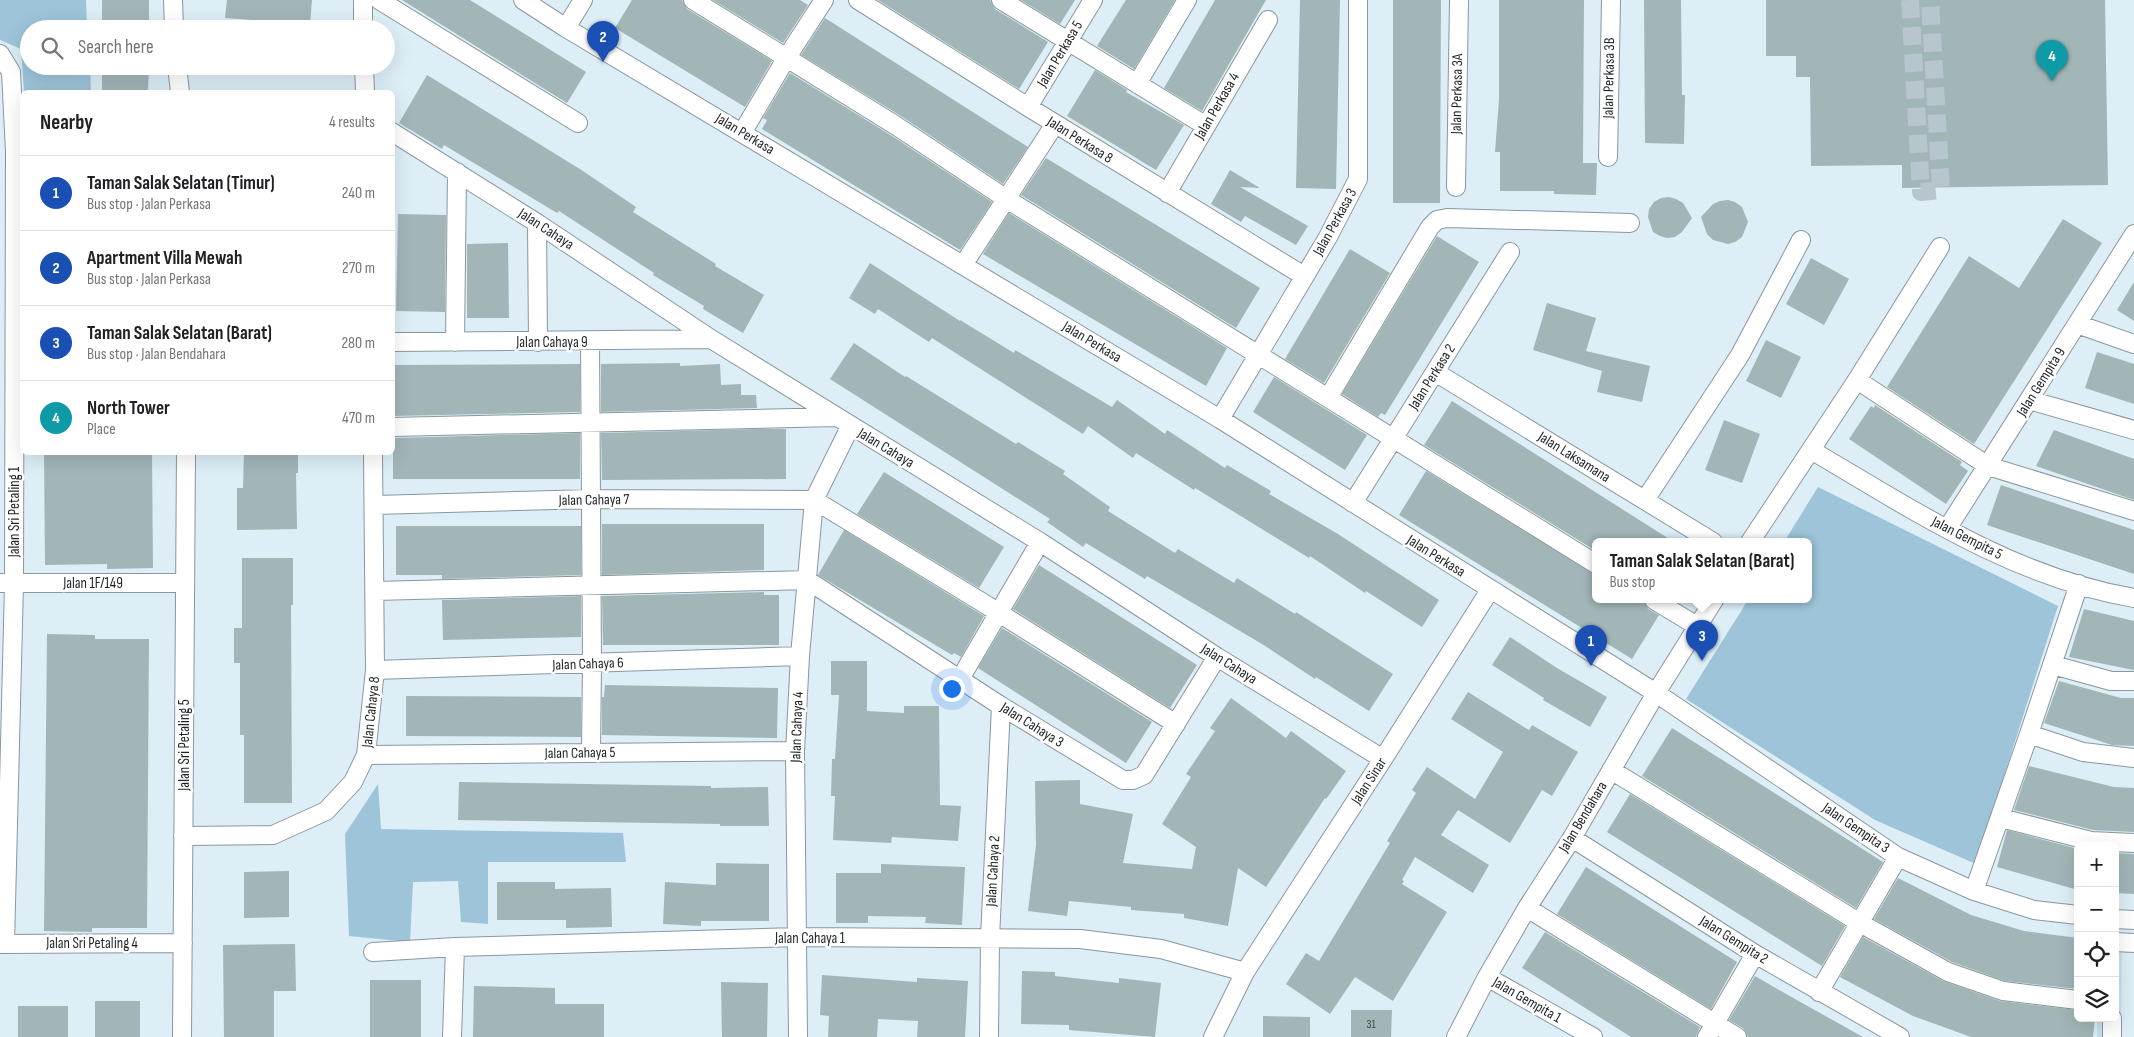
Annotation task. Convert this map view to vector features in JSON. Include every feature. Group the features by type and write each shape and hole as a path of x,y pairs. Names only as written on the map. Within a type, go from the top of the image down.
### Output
{"street":[{"path":"173,0 174,20"},
{"path":"363,0 363,20"},
{"path":"380,0 578,123"},
{"name":"Jalan Perkasa","path":"523,0 566,28 1220,419 1656,693"},
{"path":"566,28 583,0"},
{"path":"693,0 895,125 1006,198 1592,562"},
{"path":"742,133 787,57 824,0"},
{"name":"Jalan Perkasa 8","path":"858,0 1055,124 1304,276"},
{"path":"1001,0 1206,126"},
{"name":"Jalan Perkasa 5","path":"1028,107 1093,0"},
{"path":"1137,84 1187,0"},
{"name":"Jalan Perkasa 3","path":"1220,419 1328,237 1359,176 1358,0"},
{"name":"Jalan Perkasa 3A","path":"1456,187 1459,0"},
{"name":"Jalan Perkasa 3B","path":"1608,157 1610,0"},
{"name":"Jalan Perkasa 4","path":"1167,193 1268,20"},
{"name":"Jalan Sri Petaling 1","path":"0,54 12,72 15,152 2,944"},
{"path":"178,75 180,90"},
{"path":"364,75 365,90"},
{"path":"963,265 1055,124"},
{"name":"Jalan Cahaya","path":"395,134 537,223 711,340 1040,542 1217,658 1383,759"},
{"path":"455,342 457,172"},
{"path":"1328,398 1430,226 1437,220 1446,218 1630,223"},
{"path":"537,223 538,342"},
{"name":"Jalan Gempita 9","path":"1947,529 2134,234"},
{"path":"1645,500 1740,356 1801,240"},
{"path":"1753,538 1857,380 1940,247"},
{"name":"Jalan Perkasa 2","path":"1353,503 1510,252"},
{"path":"2077,324 2134,344"},
{"name":"Jalan Cahaya 9","path":"395,342 711,340"},
{"path":"590,342 591,752"},
{"name":"Jalan Laksamana","path":"1435,372 1707,538"},
{"path":"1857,380 1988,466 2134,511"},
{"path":"2030,400 2134,430"},
{"path":"395,427 590,423 843,422"},
{"name":"Jalan Cahaya 4","path":"798,1037 795,751 800,656 814,500 843,422"},
{"name":"Jalan Gempita 5","path":"1811,450 1947,529 2030,569 2109,593 2134,598"},
{"name":"Jalan Sri Petaling 5","path":"182,1037 186,455"},
{"name":"Jalan Cahaya 8","path":"183,836 273,835 326,811 353,782 366,755 376,670 373,455"},
{"name":"Jalan Cahaya 7","path":"375,505 591,499 814,500"},
{"path":"814,500 998,612 1176,724"},
{"path":"960,679 1040,542"},
{"path":"374,591 807,580"},
{"name":"Jalan Cahaya 3","path":"807,580 1001,706 1123,780 1132,780 1144,775 1217,658"},
{"name":"Jalan 1F/149","path":"7,584 185,583"},
{"path":"1974,892 2030,734 2079,584"},
{"name":"Jalan Sinar","path":"1213,1037 1245,972 1490,590"},
{"path":"1659,603 1697,626"},
{"name":"Jalan Bendahara","path":"1456,1037 1487,977 1527,908 1572,838 1656,693 1712,603"},
{"name":"Jalan Cahaya 6","path":"376,670 800,656"},
{"path":"2053,666 2111,680 2134,681"},
{"name":"Jalan Gempita 3","path":"1656,693 1898,858 1974,892 2034,910 2074,915"},
{"name":"Jalan Cahaya 2","path":"989,1037 990,938 1001,706"},
{"path":"2030,734 2083,752 2134,758"},
{"name":"Jalan Cahaya 5","path":"366,755 795,751"},
{"path":"1611,770 1860,923 1948,972 2003,991 2074,1000"},
{"path":"2001,818 2091,841 2134,843"},
{"name":"Jalan Gempita 2","path":"1572,838 1756,954 1900,1037"},
{"path":"1819,992 1898,858"},
{"path":"1527,908 1710,1031 1736,1037"},
{"path":"2119,919 2134,920"},
{"name":"Jalan Cahaya 1","path":"373,952 455,947 797,937 1080,939 1160,950 1245,972"},
{"path":"2119,942 2134,943"},
{"name":"Jalan Sri Petaling 4","path":"2,944 183,943"},
{"path":"452,1037 455,947"},
{"path":"1710,1031 1756,954"},
{"name":"Jalan Gempita 1","path":"1487,977 1593,1037"},
{"path":"2112,1022 2112,1037"}],"shaded area":[{"path":"0,0 86,0 87,20 20,20 20,49 0,40"},
{"path":"23,75 90,75 91,90 24,90"},
{"path":"1818,487 2058,606 1976,864 1875,820 1686,699 1746,603 1812,603 1812,538 1786,538"},
{"path":"378,784 381,829 623,833 626,862 488,862 488,924 461,922 458,881 413,882 410,942 349,936 345,834"},
{"path":"2119,933 2122,933 2121,1037 2097,1037 2097,1022 2119,1022"}],"building":[{"path":"102,0 149,0 149,20 102,20"},
{"path":"227,0 312,0 310,20 225,18"},
{"path":"402,0 470,0 586,72 567,103"},
{"path":"632,0 682,0 687,9 772,61 745,107 615,28"},
{"path":"713,0 800,0 808,5 783,43"},
{"path":"878,0 990,0 995,9 1048,42 1019,89"},
{"path":"1021,0 1075,0 1060,24"},
{"path":"1126,0 1175,0 1134,69 1097,46"},
{"path":"1215,0 1266,0 1202,111 1164,88"},
{"path":"1300,0 1340,0 1336,189 1296,188"},
{"path":"1393,0 1441,0 1440,203 1393,203"},
{"path":"1499,0 1584,0 1583,163 1597,163 1596,195 1554,194 1554,191 1500,191 1500,152 1495,152 1499,99"},
{"path":"1644,0 1681,0 1682,95 1685,95 1684,144 1645,143"},
{"path":"1766,0 2105,0 2108,185 1902,188 1902,165 1811,166 1810,77 1796,77 1796,56 1766,56"},
{"path":"825,18 1028,147 1003,184 901,116 801,55"},
{"path":"1095,70 1127,90 1126,92 1184,125 1156,170 1067,116"},
{"path":"790,73 889,134 992,202 960,250 762,129 767,120 763,118"},
{"path":"102,75 149,75 148,90 102,90"},
{"path":"427,75 583,171 636,207 633,212 716,264 715,266 764,295 743,333 703,309 704,306 653,275 654,273 559,211 557,213 444,145 442,149 399,123"},
{"path":"1046,158 1260,288 1236,328 1021,195"},
{"path":"1230,170 1260,188 1240,187 1308,226 1296,245 1245,216 1241,222 1211,204"},
{"path":"1669,197 1683,203 1692,218 1682,232 1675,237 1667,238 1653,232 1648,217 1649,209 1654,202 1661,198"},
{"path":"1728,200 1742,207 1748,222 1742,237 1728,244 1713,240 1707,234 1701,217 1713,204"},
{"path":"1009,213 1227,348 1206,386 983,254"},
{"path":"398,214 446,215 445,312 396,311"},
{"path":"2063,219 2102,243 1974,444 1887,387 1969,256 2019,288"},
{"path":"1437,236 1479,262 1385,415 1381,413 1378,417 1342,394"},
{"path":"508,243 509,318 467,318 467,244"},
{"path":"1350,249 1390,273 1324,383 1285,359"},
{"path":"1811,258 1849,279 1824,325 1786,304"},
{"path":"870,263 1014,353 1015,350 1112,407 1117,400 1165,434 1167,430 1225,468 1227,465 1271,491 1269,494 1338,534 1439,600 1422,627 1366,591 1365,593 1310,556 1309,558 1195,488 1194,490 1136,453 1133,458 1088,426 1083,434 932,338 929,342 878,309 875,314 849,298"},
{"path":"2134,282 2134,321 2117,310"},
{"path":"1547,303 1596,318 1586,351 1650,366 1642,402 1597,392 1602,371 1533,350"},
{"path":"1766,340 1801,357 1781,398 1746,381"},
{"path":"854,343 905,377 1016,444 1018,442 1065,471 1063,474 1110,507 1108,511 1175,553 1178,549 1234,583 1237,578 1295,614 1296,612 1393,674 1369,711 1316,677 1315,679 1262,644 1147,576 1145,579 1086,543 1083,547 1047,522 1050,519 830,379"},
{"path":"2097,352 2134,364 2134,404 2085,388"},
{"path":"680,363 680,366 720,364 721,385 741,384 741,395 756,395 757,408 601,412 601,364"},
{"path":"580,364 580,412 395,416 395,365"},
{"path":"1274,377 1367,435 1345,470 1253,412"},
{"path":"1452,401 1668,538 1592,538 1592,549 1424,445"},
{"path":"1875,405 1962,462 1960,465 1968,471 1946,504 1849,439 1871,406 1874,408"},
{"path":"1724,420 1760,434 1742,483 1705,470"},
{"path":"786,429 786,479 602,480 601,433"},
{"path":"2054,430 2134,459 2134,500 2036,466"},
{"path":"580,433 580,479 393,479 395,438"},
{"path":"44,455 152,455 153,568 107,569 107,564 45,565"},
{"path":"244,455 298,455 298,473 296,473 297,529 237,530 237,488 243,488"},
{"path":"1426,471 1592,573 1592,603 1645,603 1648,609 1659,615 1632,659 1399,515"},
{"path":"884,472 1004,547 979,588 857,514"},
{"path":"2001,485 2134,530 2134,574 1987,525"},
{"path":"602,524 764,524 764,570 602,575"},
{"path":"396,526 581,526 581,575 442,579 442,575 396,575"},
{"path":"844,530 984,616 961,657 954,653 952,655 818,575"},
{"path":"242,558 293,558 293,605 291,605 292,803 244,803 244,735 240,735 240,663 234,663 234,628 242,628"},
{"path":"1039,565 1197,665 1170,708 1013,609"},
{"path":"764,592 764,595 779,595 779,645 603,645 602,596"},
{"path":"581,596 581,637 443,640 442,600"},
{"path":"2084,609 2134,621 2134,670 2069,657"},
{"path":"1002,628 1152,722 1126,763 978,668"},
{"path":"47,634 95,635 95,639 149,639 147,928 92,928 92,932 44,931"},
{"path":"1510,637 1557,668 1607,697 1590,727 1543,700 1544,698 1492,665"},
{"path":"831,661 867,661 867,711 904,713 904,706 939,706 940,805 961,806 958,841 892,837 891,843 833,840 835,796 831,796 832,759 835,759 839,695 831,695"},
{"path":"2059,681 2121,698 2134,698 2134,746 2112,745 2044,723"},
{"path":"605,685 778,688 777,738 602,735 602,697 604,697"},
{"path":"1468,692 1529,730 1532,725 1578,752 1552,796 1542,790 1510,843 1458,810 1441,835 1489,865 1473,893 1415,857 1402,880 1404,881 1402,884 1447,912 1393,1001 1355,977 1330,1014 1286,984 1306,953 1319,961 1390,843 1387,841 1416,793 1412,790 1427,767 1475,799 1503,752 1451,719"},
{"path":"406,696 581,697 581,737 406,736"},
{"path":"1231,698 1286,738 1291,731 1346,771 1325,798 1266,887 1238,868 1228,926 1184,918 1184,914 1131,910 1131,907 1069,901 1067,916 1028,911 1036,845 1035,781 1080,780 1080,804 1133,814 1123,863 1192,869 1196,847 1162,824 1191,777 1186,774 1215,731 1210,728"},
{"path":"1672,728 1883,862 1856,908 1642,776"},
{"path":"2029,766 2114,787 2134,788 2134,832 2093,830 2014,810"},
{"path":"459,782 711,786 711,788 768,787 769,826 458,820"},
{"path":"1630,794 1845,926 1822,966 1607,832"},
{"path":"2007,830 2074,848 2074,889 1997,867"},
{"path":"2119,853 2134,854 2134,894 2119,893"},
{"path":"716,863 769,864 769,921 701,921 701,926 663,924 665,882 716,885"},
{"path":"881,864 965,867 962,925 925,923 926,917 868,916 868,923 836,923 836,873 881,873"},
{"path":"1586,867 1737,962 1711,1009 1557,914"},
{"path":"289,871 289,917 244,918 244,872"},
{"path":"1898,878 1971,915 2024,931 2074,937 2074,989 2005,981 1952,962 1874,919"},
{"path":"497,882 555,882 555,889 611,888 612,927 566,928 566,920 497,920"},
{"path":"1545,932 1700,1027 1696,1037 1631,1037 1522,968"},
{"path":"1863,937 1943,981 2000,1001 2074,1010 2074,1022 2095,1022 2093,1037 1971,1037 1913,1016 1840,977"},
{"path":"295,944 296,991 274,991 274,1037 224,1037 223,945"},
{"path":"1022,971 1055,972 1055,976 1119,983 1119,978 1161,983 1155,1037 1069,1030 1069,1025 1021,1024"},
{"path":"822,975 917,982 917,978 968,981 965,1037 917,1037 918,1021 878,1019 877,1037 828,1037 829,1016 820,1015"},
{"path":"1755,976 1863,1037 1748,1037 1743,1028 1729,1020"},
{"path":"370,980 421,980 421,1037 370,1037"},
{"path":"721,982 768,983 767,1037 722,1037"},
{"path":"474,986 555,988 555,1004 604,1004 604,1037 473,1037"},
{"path":"95,1001 140,1001 140,1037 95,1037"},
{"path":"18,1006 68,1006 68,1037 18,1037"},
{"path":"1351,1010 1392,1010 1391,1037 1351,1037"},
{"path":"1263,1016 1310,1017 1310,1037 1263,1037"}],"tunnel":[{"path":"1910,0 1921,192 1941,190 1930,0"}],"place":[{"name":"Apartment Villa Mewah","path":"603,62"},
{"name":"North Tower","path":"2052,81"},
{"name":"Taman Salak Selatan (Barat)","path":"1702,661"},
{"name":"Taman Salak Selatan (Timur)","path":"1591,666"}]}
